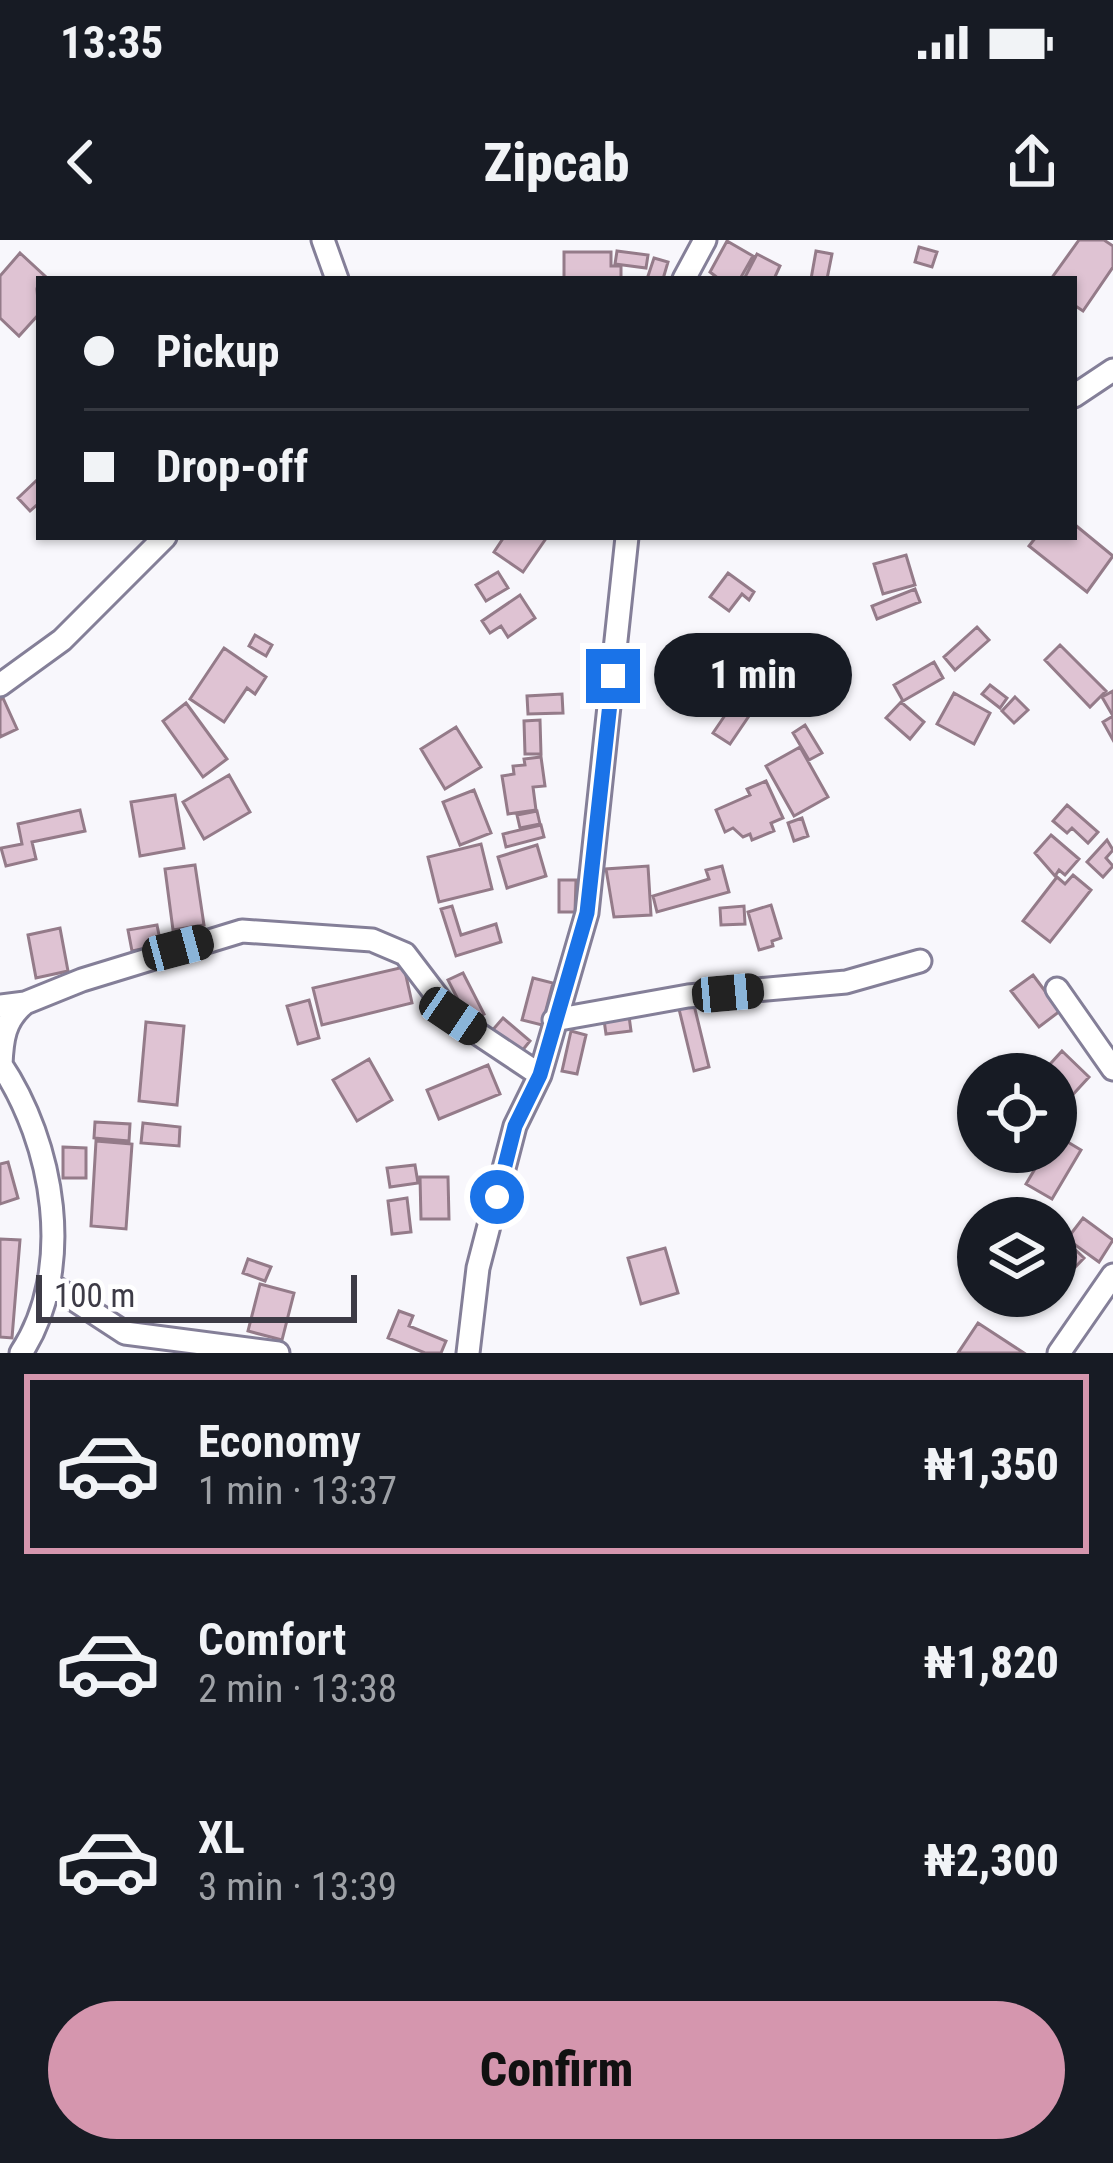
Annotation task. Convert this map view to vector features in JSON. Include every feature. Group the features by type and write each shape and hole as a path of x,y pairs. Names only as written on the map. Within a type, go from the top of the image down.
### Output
{"street":[{"path":"323,240 336,276"},
{"path":"685,276 705,240"},
{"path":"1077,394 1113,370"},
{"path":"0,685 62,640 162,540"},
{"path":"468,1353 478,1268 515,1126 540,1075 587,913 627,540"},
{"path":"0,1006 25,1003 82,980 242,931 372,940 405,954 453,1016 540,1075"},
{"path":"554,1020 688,996 846,982 920,961"},
{"path":"1057,989 1113,1069"},
{"path":"21,1353 37,1329 50,1284 53,1213 28,1115 1,1064 2,1040 11,1014 25,1003"},
{"path":"1059,1353 1113,1275"},
{"path":"50,1284 125,1333 278,1353"}],"building":[{"path":"1079,240 1104,240 1113,246 1113,267 1083,311 1077,307 1077,276 1053,276"},
{"path":"727,241 753,256 742,276 710,272"},
{"path":"919,247 937,252 932,267 915,262"},
{"path":"617,251 648,255 646,268 615,264"},
{"path":"816,251 832,254 828,276 812,276"},
{"path":"564,252 611,252 611,266 621,266 621,276 564,276"},
{"path":"20,253 45,276 36,276 36,317 19,336 0,318 0,276"},
{"path":"757,254 780,266 775,276 746,276"},
{"path":"654,258 668,262 664,276 648,276"},
{"path":"36,481 36,506 30,511 18,498"},
{"path":"1077,526 1113,556 1087,592 1029,546 1034,540 1077,540"},
{"path":"502,540 545,540 523,572 494,552"},
{"path":"906,555 915,585 883,594 874,564"},
{"path":"498,572 508,588 486,601 476,585"},
{"path":"728,573 754,592 749,600 742,594 729,611 710,597"},
{"path":"915,589 920,602 877,619 872,606"},
{"path":"520,595 535,618 508,637 501,626 490,633 482,621"},
{"path":"977,627 989,640 955,670 944,657"},
{"path":"255,635 272,645 266,656 249,646"},
{"path":"1060,645 1106,691 1090,707 1045,660"},
{"path":"224,648 266,677 255,694 247,688 224,722 190,699"},
{"path":"934,662 943,678 903,701 894,685"},
{"path":"751,677 768,688 730,744 713,733"},
{"path":"990,685 1007,698 1000,708 982,694"},
{"path":"1113,691 1113,716 1102,697"},
{"path":"954,693 990,713 974,744 937,724"},
{"path":"562,694 563,713 528,714 527,696"},
{"path":"1015,697 1028,710 1014,723 1002,711"},
{"path":"3,698 17,729 0,737 0,700"},
{"path":"901,702 924,722 910,739 886,718"},
{"path":"186,703 227,759 203,777 163,721"},
{"path":"1113,716 1113,740 1103,722"},
{"path":"540,720 541,754 525,754 524,721"},
{"path":"805,725 822,753 809,760 793,733"},
{"path":"456,727 481,767 445,789 421,749"},
{"path":"800,747 828,797 794,816 766,766"},
{"path":"541,757 545,786 533,787 536,810 508,814 502,776 514,774 513,766 525,765 524,759"},
{"path":"229,775 250,812 204,839 183,802"},
{"path":"766,781 783,818 771,823 774,831 752,840 750,834 743,837 733,828 725,832 716,810 750,795 747,789"},
{"path":"474,790 491,833 460,845 443,802"},
{"path":"175,795 184,848 140,856 131,802"},
{"path":"1067,805 1098,832 1088,843 1072,828 1067,833 1053,821"},
{"path":"80,810 85,831 32,842 36,859 6,866 1,848 22,844 18,824"},
{"path":"537,811 540,824 520,828 517,815"},
{"path":"802,818 808,836 794,841 788,823"},
{"path":"541,825 544,837 506,847 503,834"},
{"path":"1051,835 1079,859 1065,875 1059,870 1055,876 1035,853"},
{"path":"1107,840 1113,850 1106,858 1113,866 1103,877 1087,862"},
{"path":"481,844 492,889 439,902 428,857"},
{"path":"537,845 546,876 507,888 498,857"},
{"path":"195,865 204,925 173,930 165,869"},
{"path":"648,866 651,915 614,917 606,869"},
{"path":"722,866 729,892 657,912 653,896 709,879 706,870"},
{"path":"1073,875 1091,890 1050,942 1023,921 1057,877 1065,884"},
{"path":"559,880 576,880 575,912 559,912"},
{"path":"771,905 781,938 759,950 748,912"},
{"path":"452,906 461,935 496,924 501,942 456,956 441,909"},
{"path":"744,906 745,924 721,925 720,908"},
{"path":"157,925 161,945 132,951 128,930"},
{"path":"60,928 68,971 36,978 28,935"},
{"path":"404,967 412,1003 322,1025 313,988"},
{"path":"463,973 484,1014 469,1021 448,980"},
{"path":"1033,975 1060,1011 1039,1027 1011,991"},
{"path":"533,978 553,983 542,1025 522,1020"},
{"path":"309,1000 319,1038 298,1044 287,1006"},
{"path":"694,1005 709,1067 694,1071 679,1009"},
{"path":"629,1016 631,1031 606,1034 604,1020"},
{"path":"503,1018 530,1041 517,1057 490,1033"},
{"path":"146,1022 184,1026 177,1105 139,1101"},
{"path":"571,1031 586,1035 577,1074 562,1071"},
{"path":"369,1059 392,1100 357,1121 333,1080"},
{"path":"488,1065 500,1094 439,1119 427,1090"},
{"path":"1077,1065 1089,1077 1077,1090"},
{"path":"95,1122 130,1124 129,1141 94,1138"},
{"path":"143,1123 180,1127 179,1146 141,1143"},
{"path":"96,1141 132,1144 126,1229 91,1226"},
{"path":"63,1147 86,1148 86,1178 63,1178"},
{"path":"8,1162 18,1198 0,1204 0,1164"},
{"path":"415,1165 418,1183 390,1187 387,1168"},
{"path":"1033,1173 1067,1173 1053,1197 1026,1184"},
{"path":"420,1177 448,1177 449,1219 421,1219"},
{"path":"407,1198 411,1232 392,1234 388,1201"},
{"path":"1083,1218 1113,1240 1099,1262 1077,1246 1077,1226"},
{"path":"0,1239 20,1240 12,1338 0,1337"},
{"path":"665,1248 678,1293 641,1304 628,1258"},
{"path":"248,1259 271,1267 265,1281 243,1273"},
{"path":"260,1284 294,1293 282,1340 248,1331"},
{"path":"399,1311 413,1316 409,1326 446,1341 441,1353 425,1353 388,1338"},
{"path":"978,1323 1024,1353 958,1353"}],"route":[{"path":"497,1197 515,1126 540,1075 587,913 613,676"}]}
